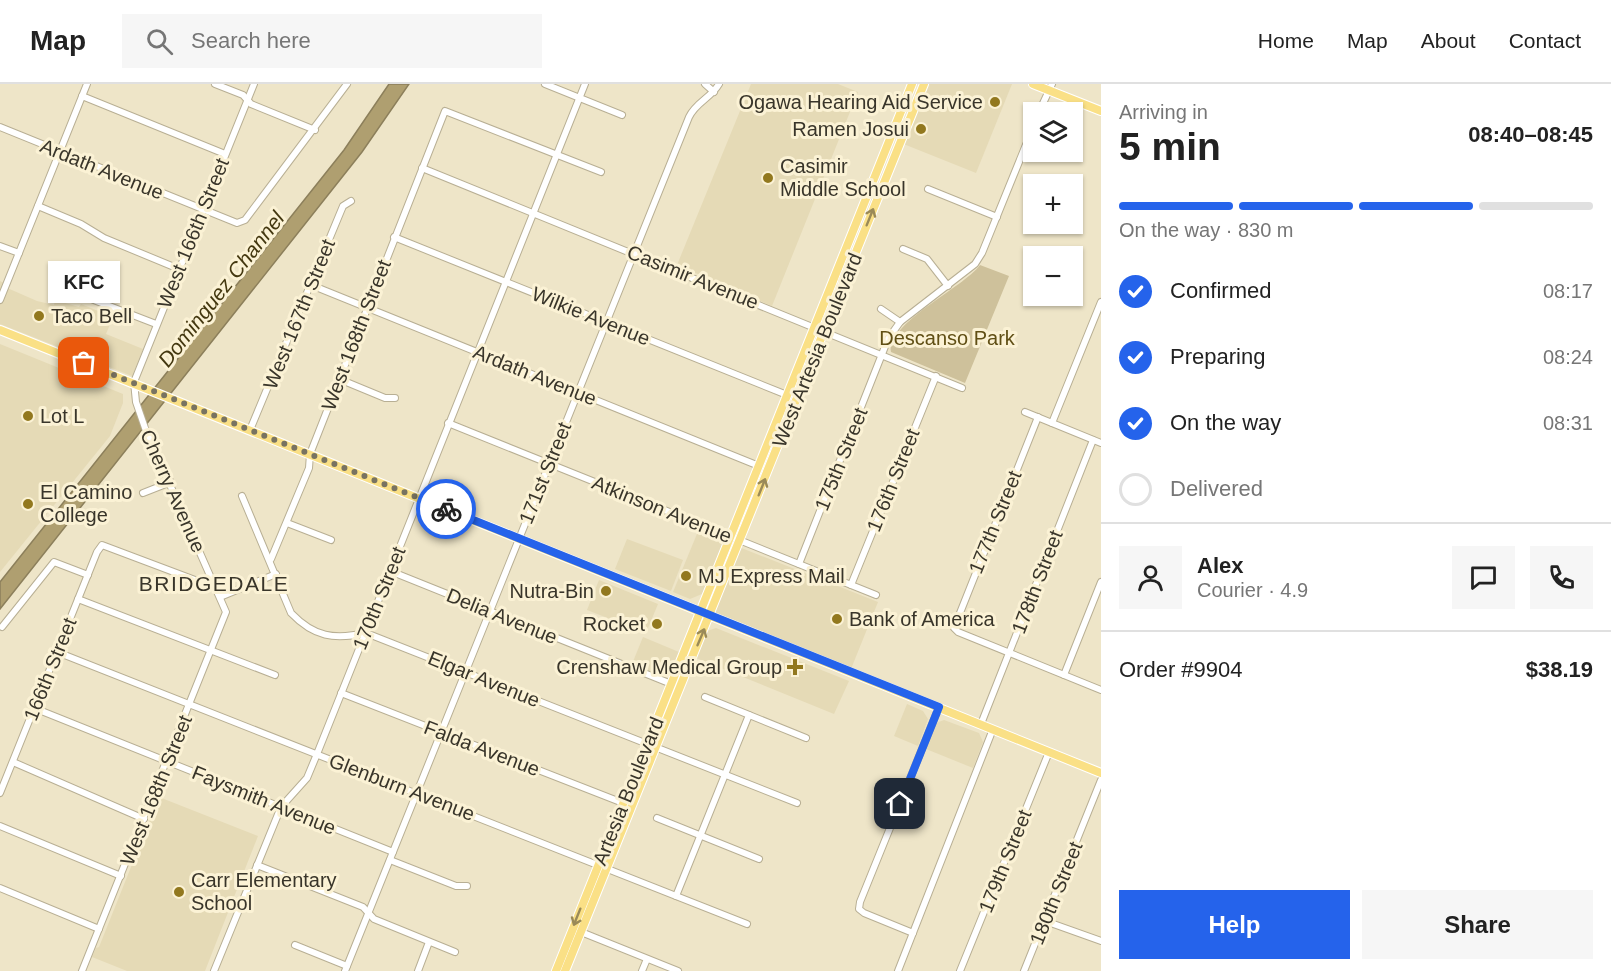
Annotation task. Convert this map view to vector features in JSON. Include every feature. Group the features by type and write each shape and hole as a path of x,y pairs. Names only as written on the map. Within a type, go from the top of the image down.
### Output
{"main road":[{"name":"West Artesia Boulevard","path":"700,611 912,84"},
{"name":"West Artesia Boulevard","path":"710,615 924,84"},
{"path":"1033,84 1051,87 1101,111"},
{"path":"0,330 1101,773"},
{"name":"Artesia Boulevard","path":"566,971 623,803 700,611"},
{"name":"Artesia Boulevard","path":"556,971 656,747 710,615"}],"street":[{"path":"0,300 87,84"},
{"path":"215,84 243,95 247,101 315,130 347,84"},
{"name":"West 166th Street","path":"134,382 254,84"},
{"path":"545,84 622,116"},
{"name":"170th Street","path":"214,971 281,807 307,778 585,84"},
{"path":"705,84 714,92"},
{"name":"171st Street","path":"346,968 692,110 714,92 719,84"},
{"path":"1044,102 1051,87"},
{"path":"82,96 225,154"},
{"name":"West 168th Street","path":"271,559 309,468 310,454 366,307 445,111 556,155"},
{"name":"Ardath Avenue","path":"0,127 237,224 245,220 315,130"},
{"path":"881,309 900,322 975,264 1023,152"},
{"path":"556,155 601,172"},
{"name":"Casimir Avenue","path":"422,168 936,375 962,388"},
{"path":"928,189 997,217"},
{"name":"West 167th Street","path":"250,430 343,206 351,201"},
{"path":"38,206 81,224 104,238 179,269"},
{"name":"Wilkie Avenue","path":"394,237 787,395"},
{"path":"0,246 19,253"},
{"path":"903,249 927,259 948,286"},
{"name":"Ardath Avenue","path":"311,285 759,466"},
{"path":"73,292 156,324"},
{"path":"1052,423 1101,302"},
{"name":"175th Street","path":"799,564 882,354 900,322"},
{"name":"176th Street","path":"851,585 936,375"},
{"path":"339,379 385,398 395,398"},
{"name":"Cherry Avenue","path":"134,382 138,409 145,428 171,482 220,597"},
{"path":"1025,412 1101,443"},
{"name":"177th Street","path":"1009,653 954,628 1038,417"},
{"name":"Atkinson Avenue","path":"448,423 876,595"},
{"name":"178th Street","path":"981,724 1094,440"},
{"path":"143,493 171,482"},
{"name":"Elgar Avenue","path":"242,496 271,559 291,613 304,627 344,638 366,633 797,803"},
{"path":"287,523 332,540"},
{"name":"166th Street","path":"0,793 102,545 203,583 212,580"},
{"path":"2,627 54,562 88,575"},
{"name":"Delia Avenue","path":"390,571 680,687"},
{"path":"220,597 276,574"},
{"path":"1064,675 1101,582"},
{"name":"West 168th Street","path":"82,971 212,652 226,612 220,597"},
{"path":"78,599 274,675"},
{"name":"Glenburn Avenue","path":"57,652 747,924"},
{"path":"1009,653 1101,690"},
{"name":"Falda Avenue","path":"341,693 623,803"},
{"path":"705,697 806,738"},
{"path":"913,933 859,909 939,707"},
{"name":"Faysmith Avenue","path":"34,708 393,852"},
{"path":"676,896 749,715"},
{"path":"898,971 993,729"},
{"name":"179th Street","path":"960,971 1049,752"},
{"path":"12,762 144,819"},
{"name":"180th Street","path":"1024,971 1101,780"},
{"path":"657,818 759,859"},
{"path":"0,826 121,876"},
{"path":"390,860 456,886 467,886"},
{"path":"257,865 369,912 374,919 454,952"},
{"path":"0,888 99,929"},
{"path":"1045,921 1101,942"},
{"path":"581,932 678,971"},
{"path":"417,971 429,942"},
{"path":"295,945 346,968"},
{"path":"642,971 647,959"}],"shaded area":[{"path":"389,84 409,84 362,152 0,609 0,582 344,150"},
{"name":"Casimir Middle School","path":"751,84 838,84 858,92 772,306 677,265"},
{"path":"925,84 1012,84 976,173 901,143"},
{"path":"0,281 6,284 5,287 37,301 54,305 55,300 79,307 81,304 113,317 106,334 143,349 132,376 0,324"},
{"name":"El Camino College","path":"0,344 123,394 123,403 110,436 0,572"},
{"path":"699,529 718,536 722,545 702,594 690,599 673,592"},
{"path":"627,539 683,560 671,591 615,569"},
{"path":"739,547 878,602 851,669 713,613"},
{"path":"599,580 658,604 646,633 587,610"},
{"path":"716,628 849,681 834,714 696,658 707,631"},
{"path":"643,637 679,652 671,670 659,675 632,664"},
{"path":"907,704 923,711 928,719 918,746 894,736"},
{"path":"944,720 979,733 983,742 973,768 926,749 936,723"},
{"name":"Carr Elementary School","path":"159,797 258,836 205,971 127,971 92,957 96,948 99,947"}],"green space":[{"name":"Descanso Park","path":"980,265 1009,276 965,383 891,352 893,341 901,329"}],"way so far":[{"path":"84,363 446,509"}],"place":[{"name":"Ogawa Hearing Aid Service","path":"995,102"},
{"name":"Ramen Josui","path":"921,129"},
{"name":"Casimir Middle School","path":"768,178"},
{"name":"Taco Bell","path":"39,316"},
{"name":"KFC","path":"84,363"},
{"name":"Lot L","path":"28,416"},
{"name":"El Camino College","path":"28,504"},
{"name":"MJ Express Mail","path":"686,576"},
{"name":"Nutra-Bin","path":"606,591"},
{"name":"Bank of America","path":"837,619"},
{"name":"Rocket","path":"657,624"},
{"name":"Crenshaw Medical Group","path":"795,667"},
{"name":"Carr Elementary School","path":"179,892"}],"district":[{"name":"BRIDGEDALE","path":"214,583"}],"route":[{"path":"446,509 939,707 900,804"}],"water label":[{"name":"Dominguez Channel","path":"221,289"}]}
